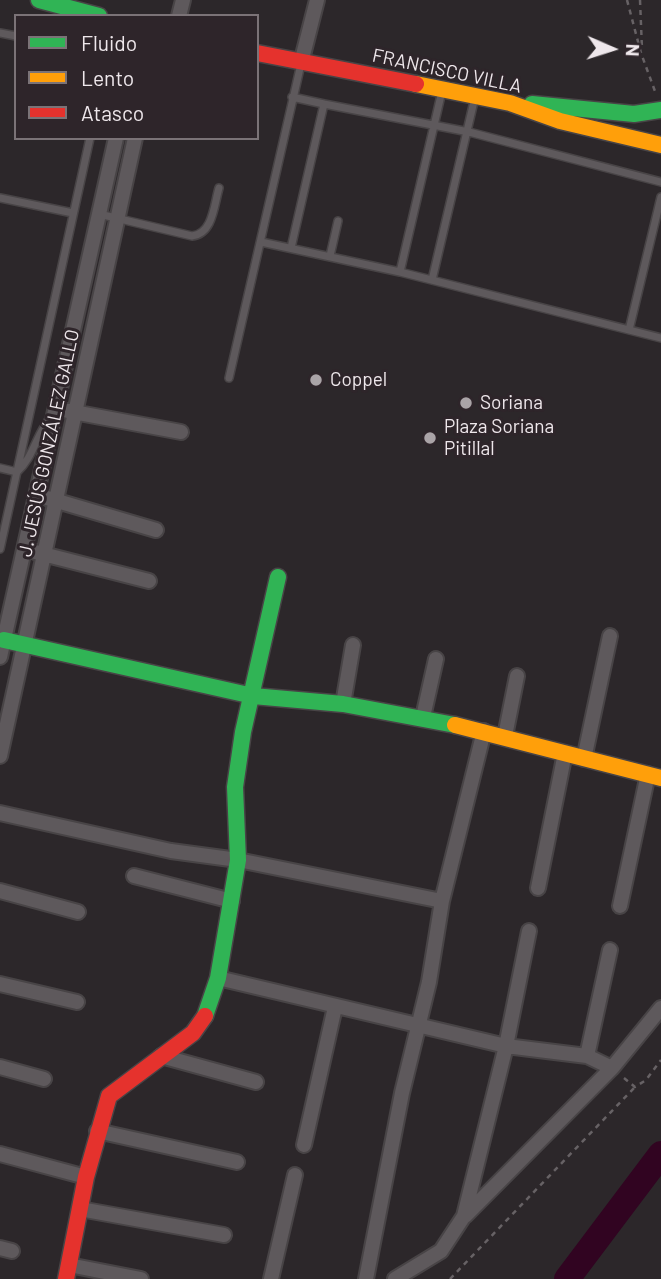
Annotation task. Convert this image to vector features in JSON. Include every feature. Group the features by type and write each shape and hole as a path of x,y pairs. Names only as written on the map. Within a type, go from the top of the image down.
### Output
{"street":[{"path":"39,0 92,14"},
{"path":"301,63 317,0"},
{"name":"FRANCISCO VILLA","path":"259,53 510,103 560,121 661,145"},
{"path":"510,103 634,114 661,110"},
{"name":"J. JESÚS GONZÁLEZ GALLO","path":"0,657 116,140"},
{"name":"J. JESÚS GONZÁLEZ GALLO","path":"0,756 135,140"},
{"path":"56,411 76,412 181,432"},
{"path":"38,495 156,530"},
{"path":"26,550 149,581"},
{"path":"141,1279 68,1272 86,1177 97,1132 110,1096 193,1033 207,1013 218,978 238,860 235,787 243,732 278,576"},
{"path":"584,759 610,636"},
{"path":"4,640 253,696 343,704 423,717 654,776 620,906"},
{"path":"343,704 353,645"},
{"path":"423,717 436,659"},
{"path":"505,736 517,676"},
{"path":"366,1279 402,1093 419,1027 442,901 484,731"},
{"path":"538,888 565,753"},
{"path":"0,813 171,851 238,860 442,901"},
{"path":"134,876 232,901"},
{"path":"0,891 78,912"},
{"path":"464,1216 506,1046 529,931"},
{"path":"587,1056 610,950"},
{"path":"218,978 506,1046 587,1056 612,1068"},
{"path":"0,984 77,1002"},
{"path":"304,1145 335,1007"},
{"path":"395,1279 441,1251 464,1216 612,1068 661,1008"},
{"path":"161,1056 256,1082"},
{"path":"0,1068 44,1079"},
{"path":"97,1132 237,1162"},
{"path":"0,1154 86,1177"},
{"path":"271,1279 295,1175"},
{"path":"80,1209 224,1235"}],"lane":[{"path":"229,377 301,63"},
{"path":"400,272 442,90"},
{"path":"432,280 469,132 475,96"},
{"path":"292,97 469,132 661,183"},
{"path":"291,248 324,104"},
{"path":"0,549 4,512 17,472 90,140"},
{"path":"99,214 192,236 200,235 207,229 219,188"},
{"path":"629,330 661,197"},
{"path":"0,198 73,213"},
{"path":"330,256 338,222"},
{"path":"261,242 400,272 661,338"},
{"path":"17,472 25,465 38,435 56,411"},
{"path":"0,468 17,472"}],"path":[{"path":"628,0 641,53 661,103"},
{"path":"640,0 643,29 641,53"},
{"path":"450,1279 635,1087 646,1080 661,1060"},
{"path":"612,1068 635,1087"}],"waterway":[{"path":"567,1279 661,1154"}],"traffic: fast":[{"path":"39,0 92,14"},
{"path":"532,104 634,114 661,110"},
{"path":"205,1016 218,978 238,860 235,787 243,732 278,577"},
{"path":"4,640 253,696 343,704 455,725"}],"traffic: slow":[{"path":"416,84 510,103 560,121 661,145"},
{"path":"455,725 661,778"}],"traffic: jam":[{"path":"259,53 416,84"},
{"path":"66,1279 86,1177 109,1096 193,1033 205,1016"}],"place":[{"name":"Coppel","path":"316,380"},
{"name":"Soriana","path":"466,403"},
{"name":"Plaza Soriana Pitillal","path":"430,438"}]}
